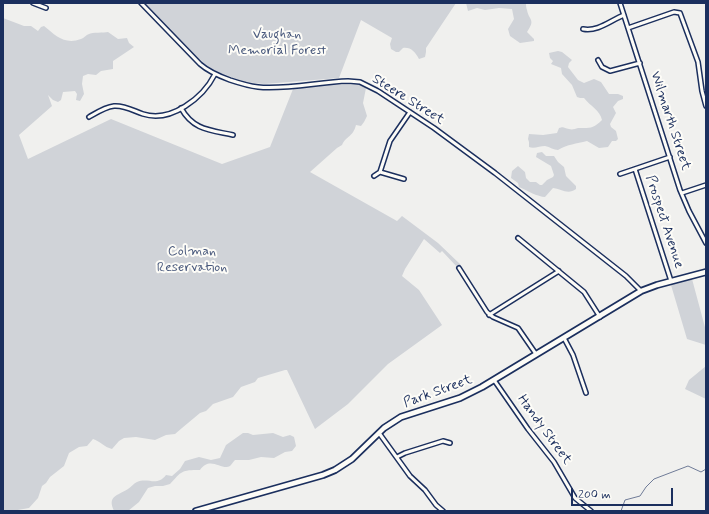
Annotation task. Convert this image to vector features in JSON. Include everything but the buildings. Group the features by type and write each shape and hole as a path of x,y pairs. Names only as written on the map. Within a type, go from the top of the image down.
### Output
{"main road":[{"name":"Park Street","path":"196,511 324,475 335,470 352,459 384,428 401,417 460,398 482,387 642,291 671,281 706,272"}],"street":[{"path":"33,3 46,8"},
{"name":"Steere Street","path":"141,3 200,64 215,74 258,87 271,88 336,81 360,82 378,91 495,173 626,276 642,291"},
{"name":"Wilmarth Street","path":"620,3 682,193 706,243"},
{"path":"628,28 674,12 680,13 698,62 702,91 706,106"},
{"path":"583,29 596,29 624,15"},
{"path":"598,60 602,67 610,71 640,63"},
{"path":"89,117 115,106 129,108 154,117 162,116 181,108 199,97 215,74"},
{"path":"181,108 191,122 197,126 233,135"},
{"path":"374,176 380,172 390,141 410,112"},
{"path":"620,174 670,157"},
{"name":"Prospect Avenue","path":"635,169 671,281"},
{"path":"380,172 404,179"},
{"path":"682,193 706,185"},
{"path":"518,238 584,292 600,316"},
{"path":"458,268 489,315 518,328 536,354"},
{"path":"489,315 559,271"},
{"path":"564,338 573,355 586,393"},
{"name":"Handy Street","path":"494,380 528,429 554,462 576,498 591,511"},
{"path":"379,433 410,476 443,511"},
{"path":"397,457 405,453 444,441 450,443"}],"green space":[{"name":"Vaughan Memorial Forest","path":"144,3 456,3 426,48 425,57 419,59 411,49 408,48 403,48 399,52 396,52 391,49 390,44 392,38 361,20 339,78 264,84 245,82 211,69 198,58"},
{"path":"466,3 526,3 526,8 531,20 530,28 527,32 534,39 534,41 520,43 510,36 508,29 514,19 512,9 499,8 485,10 477,8 468,11"},
{"name":"Colman Reservation","path":"3,18 24,26 31,26 38,31 44,26 57,36 70,41 81,39 91,33 108,32 118,39 127,38 129,43 134,47 113,61 113,69 101,71 96,75 88,74 83,76 82,84 84,94 80,101 76,100 77,94 75,91 63,92 61,100 58,102 53,100 48,95 52,106 19,135 28,159 111,119 222,164 270,147 293,89 330,85 365,85 366,88 363,103 367,116 364,122 361,126 356,125 353,132 342,145 310,172 397,221 402,216 438,243 460,264 461,266 458,268 442,251 440,253 424,239 402,276 419,290 442,325 388,364 348,404 315,429 287,370 285,370 258,378 255,382 241,387 233,397 213,404 175,434 166,435 155,440 136,437 124,438 112,449 93,439 87,446 79,447 69,453 64,466 50,477 42,486 38,498 29,508 3,511"},
{"path":"558,51 562,52 572,60 568,67 578,80 584,83 594,79 601,82 609,94 618,94 623,96 623,99 618,101 613,107 616,113 610,124 616,131 618,139 616,141 612,141 608,147 599,148 587,141 569,145 558,150 545,146 535,148 529,147 529,134 543,135 557,133 559,128 562,127 571,129 586,128 596,125 602,120 597,111 584,98 577,97 572,85 562,74 561,68 551,64 553,61 550,58 549,53"},
{"path":"542,152 546,156 554,156 564,167 566,176 576,186 576,189 567,192 553,188 545,197 542,197 519,187 518,183 511,178 512,171 518,166 525,172 526,178 530,182 536,182 542,185 553,177 554,175 551,166 536,157 537,153"},
{"path":"692,279 706,331 706,345 687,339 671,285"},
{"path":"706,366 706,399 685,389 689,380"},
{"path":"243,433 253,435 273,433 283,437 290,435 294,437 296,446 292,451 285,452 274,458 261,457 249,460 235,460 230,466 227,467 212,463 204,466 200,470 189,470 182,472 170,484 148,488 139,502 128,511 114,511 112,499 136,483 145,480 156,481 163,479 166,475 172,476 180,469 185,461 199,457 211,460 220,458 226,445"}],"waterway":[{"path":"621,511 625,500 640,496 654,479 688,466 701,472 706,469"}]}
